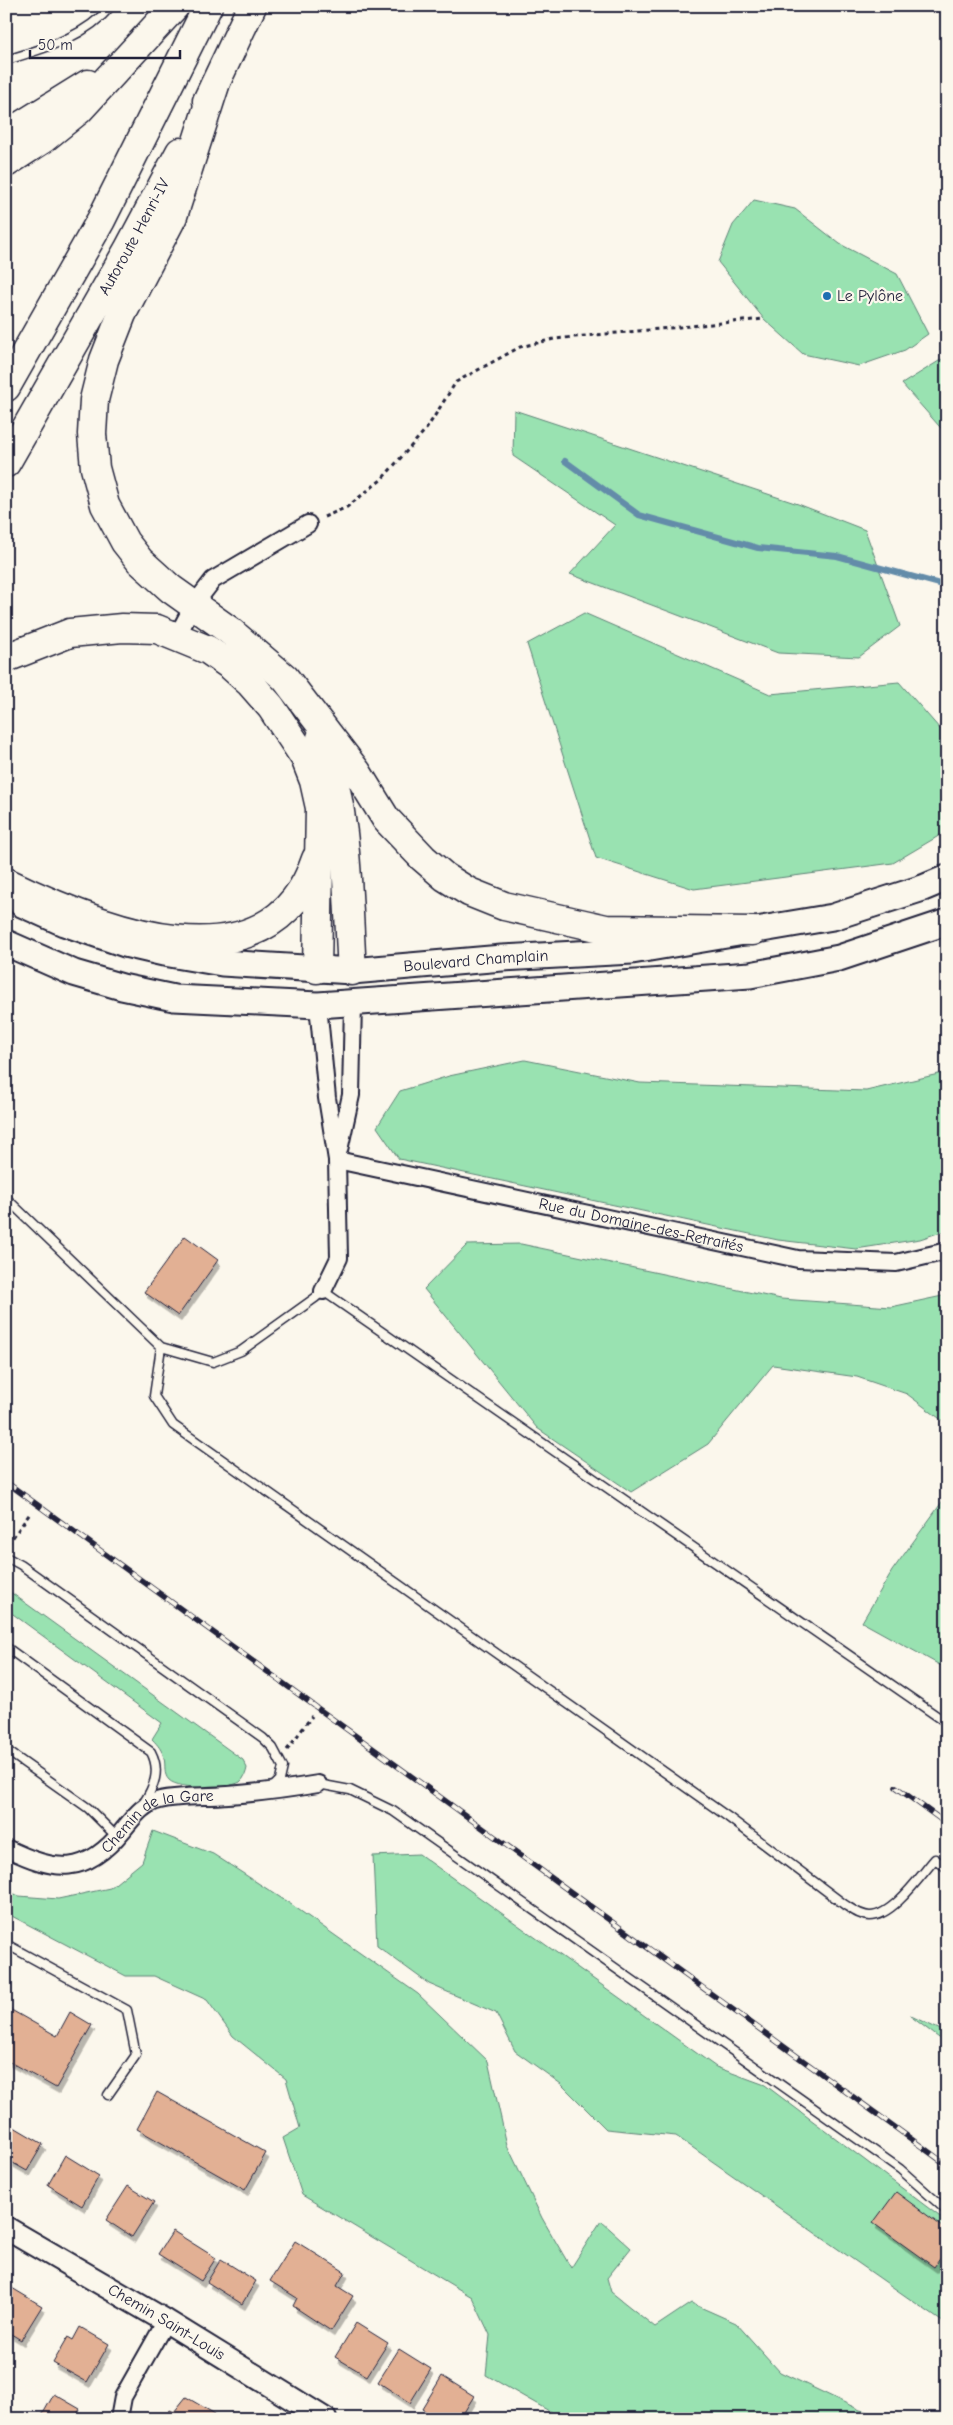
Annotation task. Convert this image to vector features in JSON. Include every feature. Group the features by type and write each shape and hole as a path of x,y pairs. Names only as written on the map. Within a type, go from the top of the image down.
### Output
{"highway":[{"path":"6,163 43,139 79,110 129,53 174,6"},
{"path":"6,387 101,220 208,6"},
{"name":"Autoroute Henri-IV","path":"6,463 128,250 215,85 252,6"},
{"path":"6,135 82,88 129,53"},
{"path":"215,85 173,216 122,314 104,360 94,400 92,434 95,468 105,505 114,525 125,542 153,574 193,606 250,646 285,678 357,772 392,825 423,858 469,892 504,906 606,929 753,931"},
{"path":"6,658 70,633 122,628 157,629 208,650 231,666 250,683 271,707 305,758 314,781 320,808 317,969"},
{"path":"303,702 319,732 337,784 345,851 352,971"},
{"path":"6,882 56,906 106,924 170,938 232,938 251,933 286,911 309,878 320,846"}],"main road":[{"name":"Boulevard Champlain","path":"6,895 64,923 125,944 222,963 352,971 502,958 632,951 832,917 923,888 947,878"},
{"name":"Boulevard Champlain","path":"6,943 74,973 122,987 174,998 318,1005 750,975 839,958 947,922"},
{"path":"317,969 318,1005"},
{"path":"352,971 353,1003"}],"street":[{"path":"177,636 193,606 213,580 308,524"},
{"path":"337,1160 351,1095 353,1003"},
{"path":"318,1005 327,1098 337,1160 339,1258 323,1290"},
{"name":"Rue du Domaine-des-Retraités","path":"337,1160 798,1259 896,1263 947,1250"},
{"name":"Chemin de la Gare","path":"6,1848 37,1863 56,1867 72,1866 104,1850 148,1803 162,1799 264,1792 318,1784"},
{"name":"Chemin Saint-Louis","path":"6,2228 166,2321 325,2419"},
{"path":"118,2419 123,2397 166,2321"}],"lane":[{"path":"6,58 13,58 62,43 104,15 111,6"},
{"path":"6,1198 161,1347 213,1362 241,1351 315,1298 323,1290 947,1722"},
{"path":"161,1347 154,1396 173,1425 728,1817 845,1905 859,1913 870,1916 884,1913 935,1859 947,1868"},
{"path":"6,1557 28,1570 263,1738 280,1759 283,1767 280,1780 264,1792"},
{"path":"6,1647 152,1752 156,1762 157,1774 151,1790 139,1811"},
{"path":"6,1750 82,1803 117,1837"},
{"path":"318,1784 350,1790 393,1811 900,2169 947,2211"},
{"path":"6,1944 127,2010 136,2055 108,2095"}],"path":[{"path":"308,524 347,507 381,480 427,428 456,382 520,347 554,339 764,319"},
{"path":"6,1546 31,1512"},
{"path":"280,1759 312,1716"}],"green space":[{"name":"Le Pylône","path":"754,200 795,209 840,244 897,274 928,334 905,350 859,366 803,354 764,319 718,262 733,225"},
{"path":"947,356 947,435 902,384"},
{"path":"514,410 798,504 865,530 900,626 859,657 778,653 570,574 615,525 513,456"},
{"path":"584,613 770,694 899,682 947,737 947,831 893,863 694,889 596,858 527,644"},
{"path":"525,1060 640,1083 866,1091 947,1072 947,1230 920,1239 856,1249 778,1240 399,1159 377,1127 400,1091 449,1076"},
{"path":"521,1244 781,1299 891,1307 947,1295 947,1424 907,1394 857,1377 773,1365 708,1444 631,1492 537,1428 424,1289 467,1245"},
{"path":"947,1492 947,1669 862,1622 892,1571 942,1502"},
{"path":"6,1589 243,1760 247,1768 243,1779 234,1784 215,1787 183,1786 169,1780 166,1775 162,1752 152,1739 162,1723 6,1609"},
{"path":"153,1831 213,1854 292,1905 418,1994 488,2061 507,2145 542,2218 571,2268 601,2221 631,2248 607,2278 611,2292 655,2327 691,2303 736,2323 780,2372 860,2410 896,2419 563,2419 486,2375 490,2335 472,2297 302,2195 283,2138 300,2128 286,2079 233,2036 207,2000 154,1976 126,1976 6,1913 6,1890 19,1896 58,1899 110,1888 142,1862"},
{"path":"419,1854 716,2067 765,2085 947,2222 947,2325 676,2136 606,2129 561,2084 515,2051 496,2013 429,1984 377,1946 373,1856"},
{"path":"909,2015 947,2033 947,2044"}],"building":[{"path":"185,1236 218,1260 178,1316 144,1292"},
{"path":"6,2007 57,2036 70,2012 92,2025 56,2088 6,2060"},
{"path":"157,2092 266,2153 245,2190 137,2129"},
{"path":"9,2124 43,2144 27,2171 6,2159 6,2128"},
{"path":"65,2155 99,2176 82,2206 48,2185"},
{"path":"128,2186 154,2202 132,2237 106,2220"},
{"path":"896,2192 947,2230 947,2249 934,2267 873,2223"},
{"path":"173,2231 216,2258 201,2281 158,2254"},
{"path":"295,2241 345,2272 337,2286 353,2296 331,2331 293,2306 297,2298 270,2281"},
{"path":"221,2259 256,2281 242,2304 207,2282"},
{"path":"12,2288 42,2306 21,2340 6,2331 6,2299"},
{"path":"356,2323 388,2343 367,2376 335,2357"},
{"path":"80,2327 109,2344 87,2382 53,2363 68,2337 73,2340"},
{"path":"399,2349 431,2369 410,2403 378,2382"},
{"path":"442,2376 474,2396 460,2419 437,2419 422,2409"},
{"path":"54,2394 80,2409 75,2419 40,2419"},
{"path":"186,2397 215,2414 212,2419 164,2419 170,2410 174,2412"}],"waterway":[{"path":"565,461 639,515 758,548 837,556 947,586"}],"railway":[{"path":"6,1482 947,2165"},
{"path":"896,1787 947,1824"}],"place":[{"name":"Le Pylône","path":"827,296"}]}
